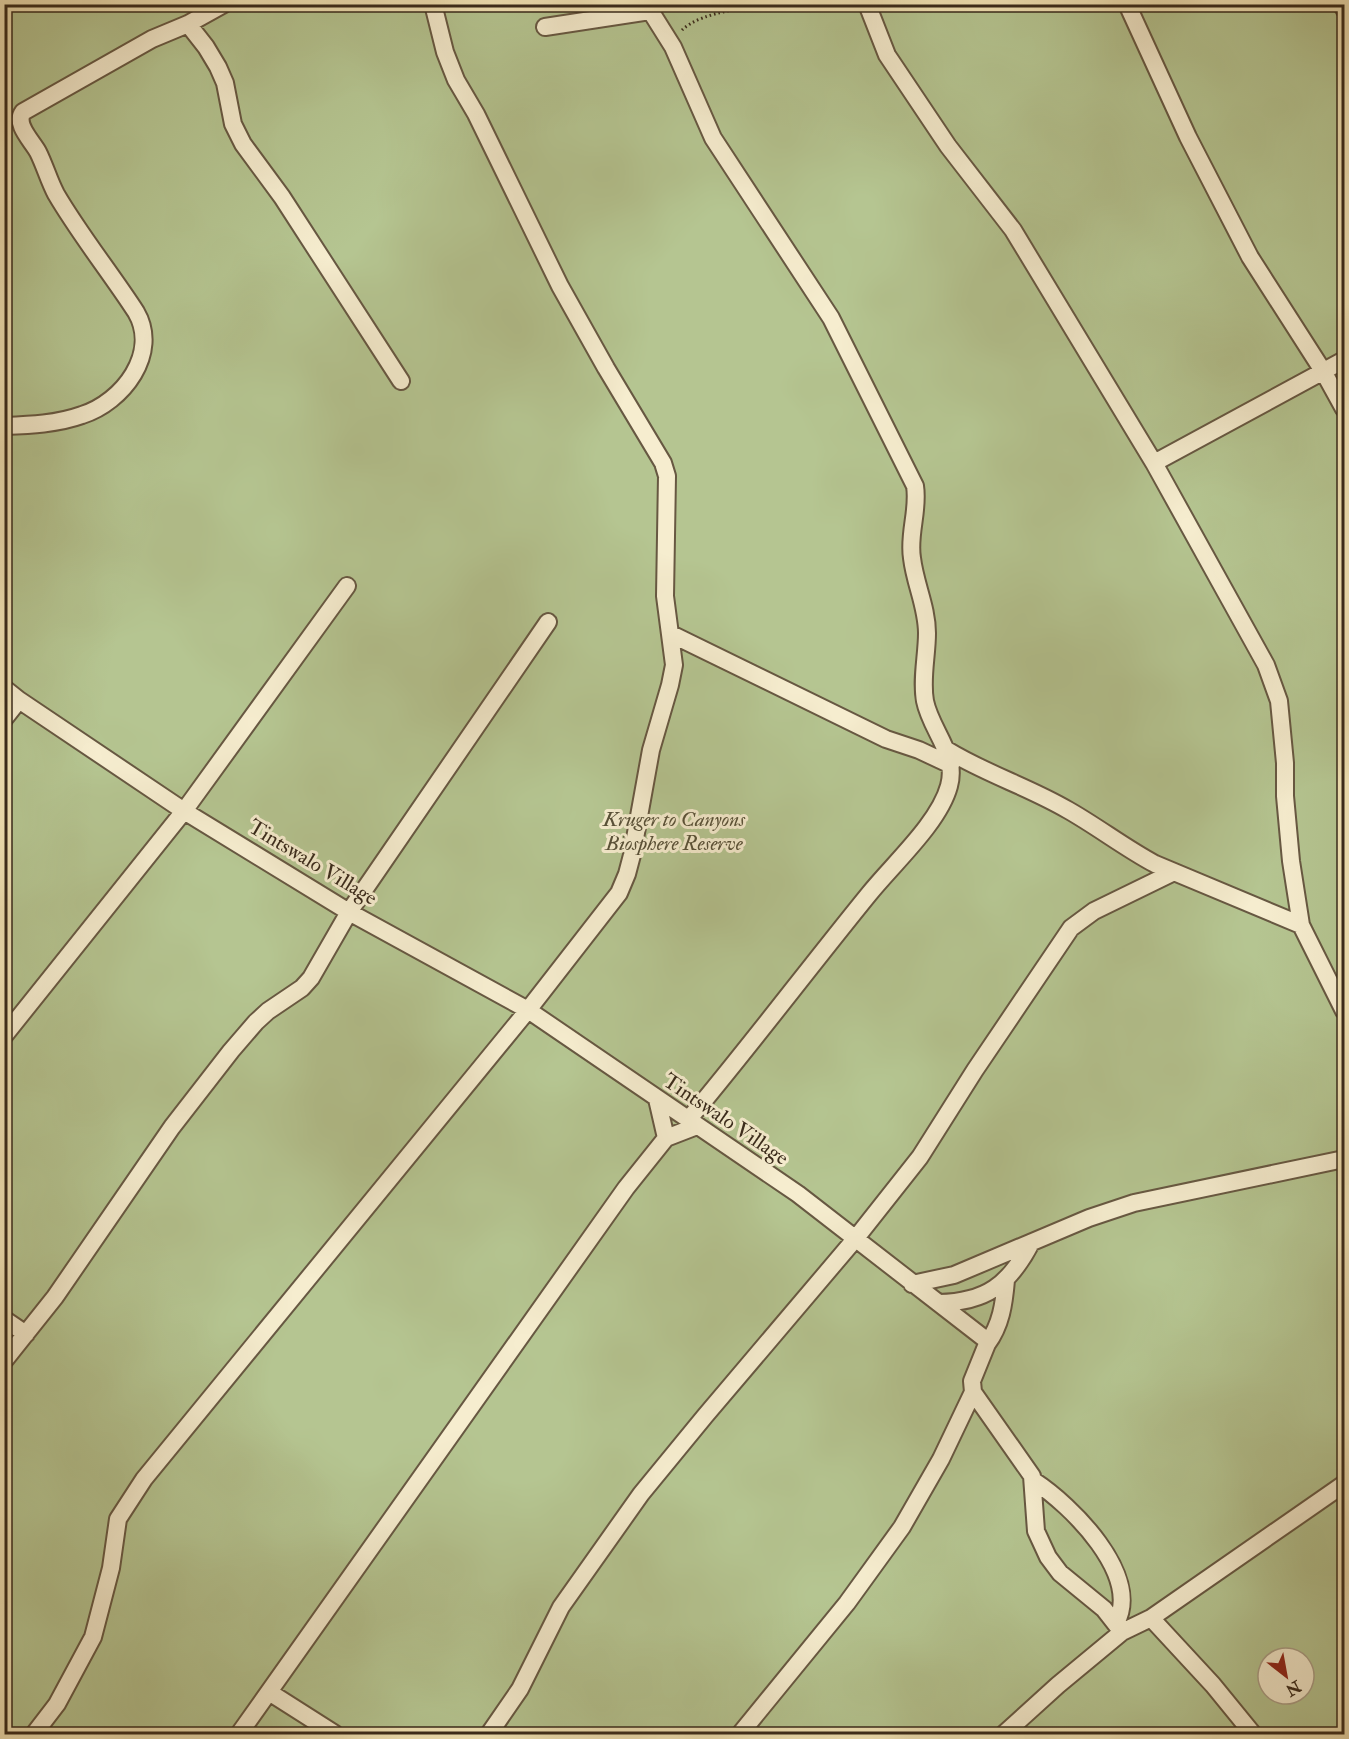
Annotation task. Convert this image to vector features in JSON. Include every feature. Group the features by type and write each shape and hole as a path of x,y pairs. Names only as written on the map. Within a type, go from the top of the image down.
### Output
{"street":[{"path":"4,426 61,421 84,415 106,402 125,386 136,372 142,355 145,331 142,322 56,194 38,152 22,128 20,116 23,112 153,39 188,24 224,4"},
{"path":"34,1734 57,1704 93,1637 111,1568 117,1523 127,1503 144,1479 604,915 619,893 627,874 651,750 674,665 665,596 667,476 663,463 560,286 481,124 456,80 445,52 433,4"},
{"path":"867,4 888,55 948,146 1013,230 1154,463 1266,665 1279,701 1291,861 1301,925 1344,1011"},
{"path":"1127,4 1188,137 1250,257 1344,409"},
{"path":"1342,4 1344,9"},
{"path":"239,1734 626,1188 666,1138 692,1123 739,1059 869,894 928,825 949,786 949,758 928,713 925,699 926,615 915,575 911,547 916,503 915,486 831,318 713,138 673,47 648,8 545,27"},
{"path":"188,24 218,67 225,83 233,124 243,144 282,197 400,381"},
{"path":"1154,463 1344,360"},
{"path":"4,1036 184,811 347,586"},
{"path":"4,1361 55,1297 172,1127 256,1022 307,983 349,912 548,622"},
{"path":"671,634 886,739 973,765 1069,810 1133,852 1174,872 1301,925"},
{"name":"Tintswalo Village","path":"4,688 184,811 349,912 528,1010 798,1194 912,1284 980,1333 986,1339 987,1344"},
{"path":"4,718 19,700"},
{"path":"489,1734 520,1689 561,1607 641,1494 856,1238 920,1157 975,1070 1071,928 1094,911 1174,872"},
{"path":"657,1099 666,1138"},
{"path":"912,1284 954,1275 1089,1218 1134,1203 1344,1159"},
{"path":"939,1303 961,1303 990,1292 1006,1280 1022,1261 1031,1243"},
{"path":"740,1734 847,1603 902,1527 941,1459 973,1392 972,1381 987,1344 999,1324 1006,1280"},
{"path":"4,1319 26,1334"},
{"path":"973,1392 1029,1469 1034,1481 1036,1531 1048,1557 1060,1573 1104,1609 1119,1628"},
{"path":"1034,1481 1060,1503 1101,1545 1110,1559 1118,1580 1122,1603 1119,1628"},
{"path":"1004,1734 1119,1628 1150,1618 1344,1484"},
{"path":"1150,1618 1213,1685 1253,1734"},
{"path":"269,1692 335,1734"}],"path":[{"path":"673,47 683,28 707,16 752,8 781,6 818,9 829,4"}],"green space":[{"name":"Kruger to Canyons Biosphere Reserve","path":"5,5 1344,5 1344,1734 5,1734"}]}
